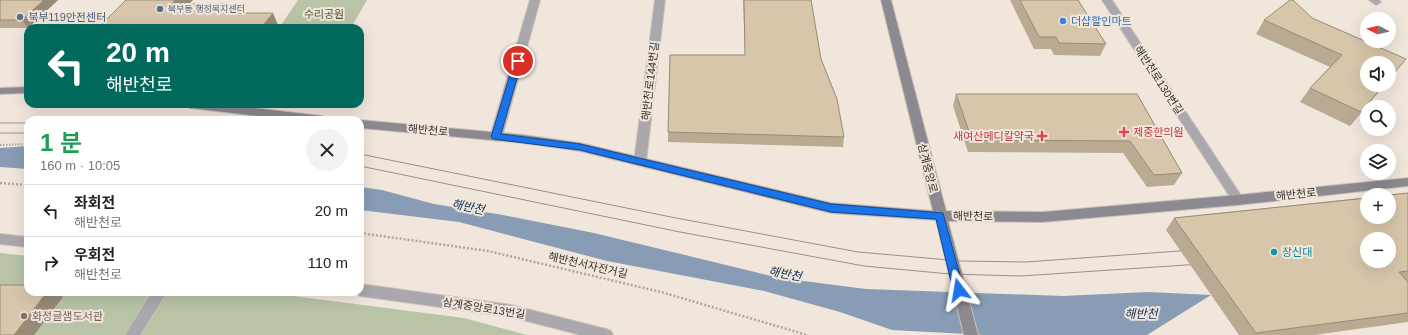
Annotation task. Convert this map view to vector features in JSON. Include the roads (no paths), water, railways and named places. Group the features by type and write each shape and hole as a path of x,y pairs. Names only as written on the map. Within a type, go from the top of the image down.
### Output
{"street":[{"path":"496,137 536,0"},
{"name":"해반천로144번길","path":"640,162 660,0"},
{"name":"삼계중앙로","path":"886,0 971,335"},
{"name":"해반천로130번길","path":"1107,0 1238,200"},
{"path":"0,91 24,90"},
{"path":"223,108 289,116"},
{"name":"해반천로","path":"364,124 580,147 831,208 940,216 1043,217 1238,200 1408,182"},
{"path":"0,239 24,242"},
{"name":"삼계중앙로13번길","path":"364,291 511,311 606,335"},
{"path":"132,335 157,296"}],"water":[{"path":"24,146 24,169 0,167 0,148"},
{"name":"해반천","path":"364,188 382,190 434,204 503,215 594,233 780,278 866,289 1063,296 1148,292 1211,295 1147,335 985,335 892,330 840,312 764,291 607,261 459,222 364,210"}],"tram line":[{"path":"0,123 24,123"},
{"path":"0,133 24,133"},
{"path":"364,155 671,217 858,252 961,261 1026,262 1193,250"},
{"path":"364,167 680,232 864,266 950,274 1021,276 1201,264"}],"place":[{"name":"북부동 행정복지센터","path":"160,9"},
{"name":"북부119안전센터","path":"20,17"},
{"name":"더샵할인마트","path":"1063,21"},
{"name":"제중한의원","path":"1124,132"},
{"name":"새여산메디칼약국","path":"1042,136"},
{"name":"장신대","path":"1274,252"},
{"name":"화정글샘도서관","path":"24,316"}],"park label":[{"name":"수리공원","path":"324,14"}]}
